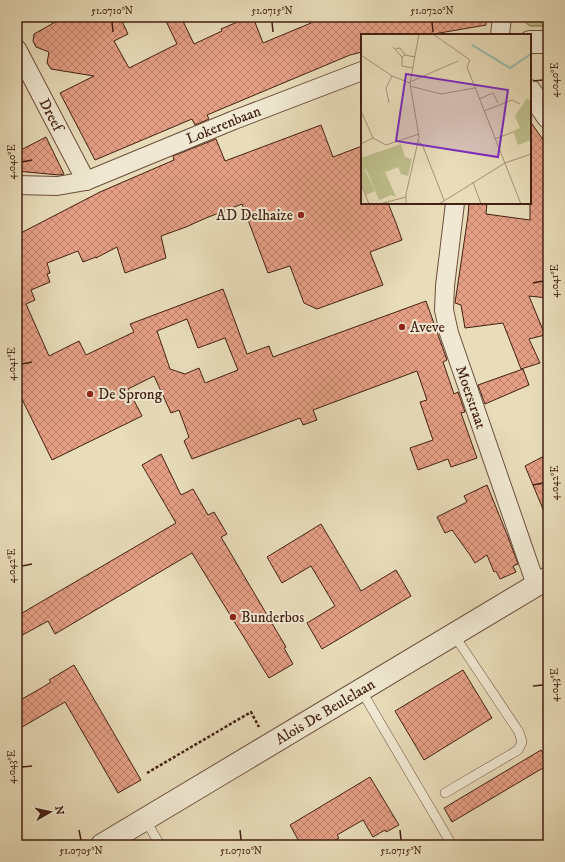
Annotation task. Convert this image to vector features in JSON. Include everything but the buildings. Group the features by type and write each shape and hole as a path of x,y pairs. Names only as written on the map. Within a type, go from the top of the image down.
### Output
{"street":[{"path":"500,34 502,17"},
{"path":"531,42 548,42"},
{"name":"Dreef","path":"17,49 86,180"},
{"name":"Lokerenbaan","path":"18,190 57,186 86,180 234,120 361,71"},
{"path":"531,92 548,117"},
{"name":"Moerstraat","path":"455,204 445,286 444,310 449,333 542,582"},
{"name":"Alois De Beulelaan","path":"102,845 542,582"}],"lane":[{"path":"445,793 518,750 522,742 519,732 454,635"},
{"path":"361,690 452,845"},
{"path":"145,819 160,845"}],"path":[{"path":"147,773 251,712 269,745"}],"green space":[{"path":"526,17 530,21 548,22 548,26 530,26 526,23"}],"place":[{"name":"AD Delhaize","path":"301,215"},
{"name":"Aveve","path":"402,327"},
{"name":"De Sprong","path":"90,394"},
{"name":"Bunderbos","path":"233,617"}]}
